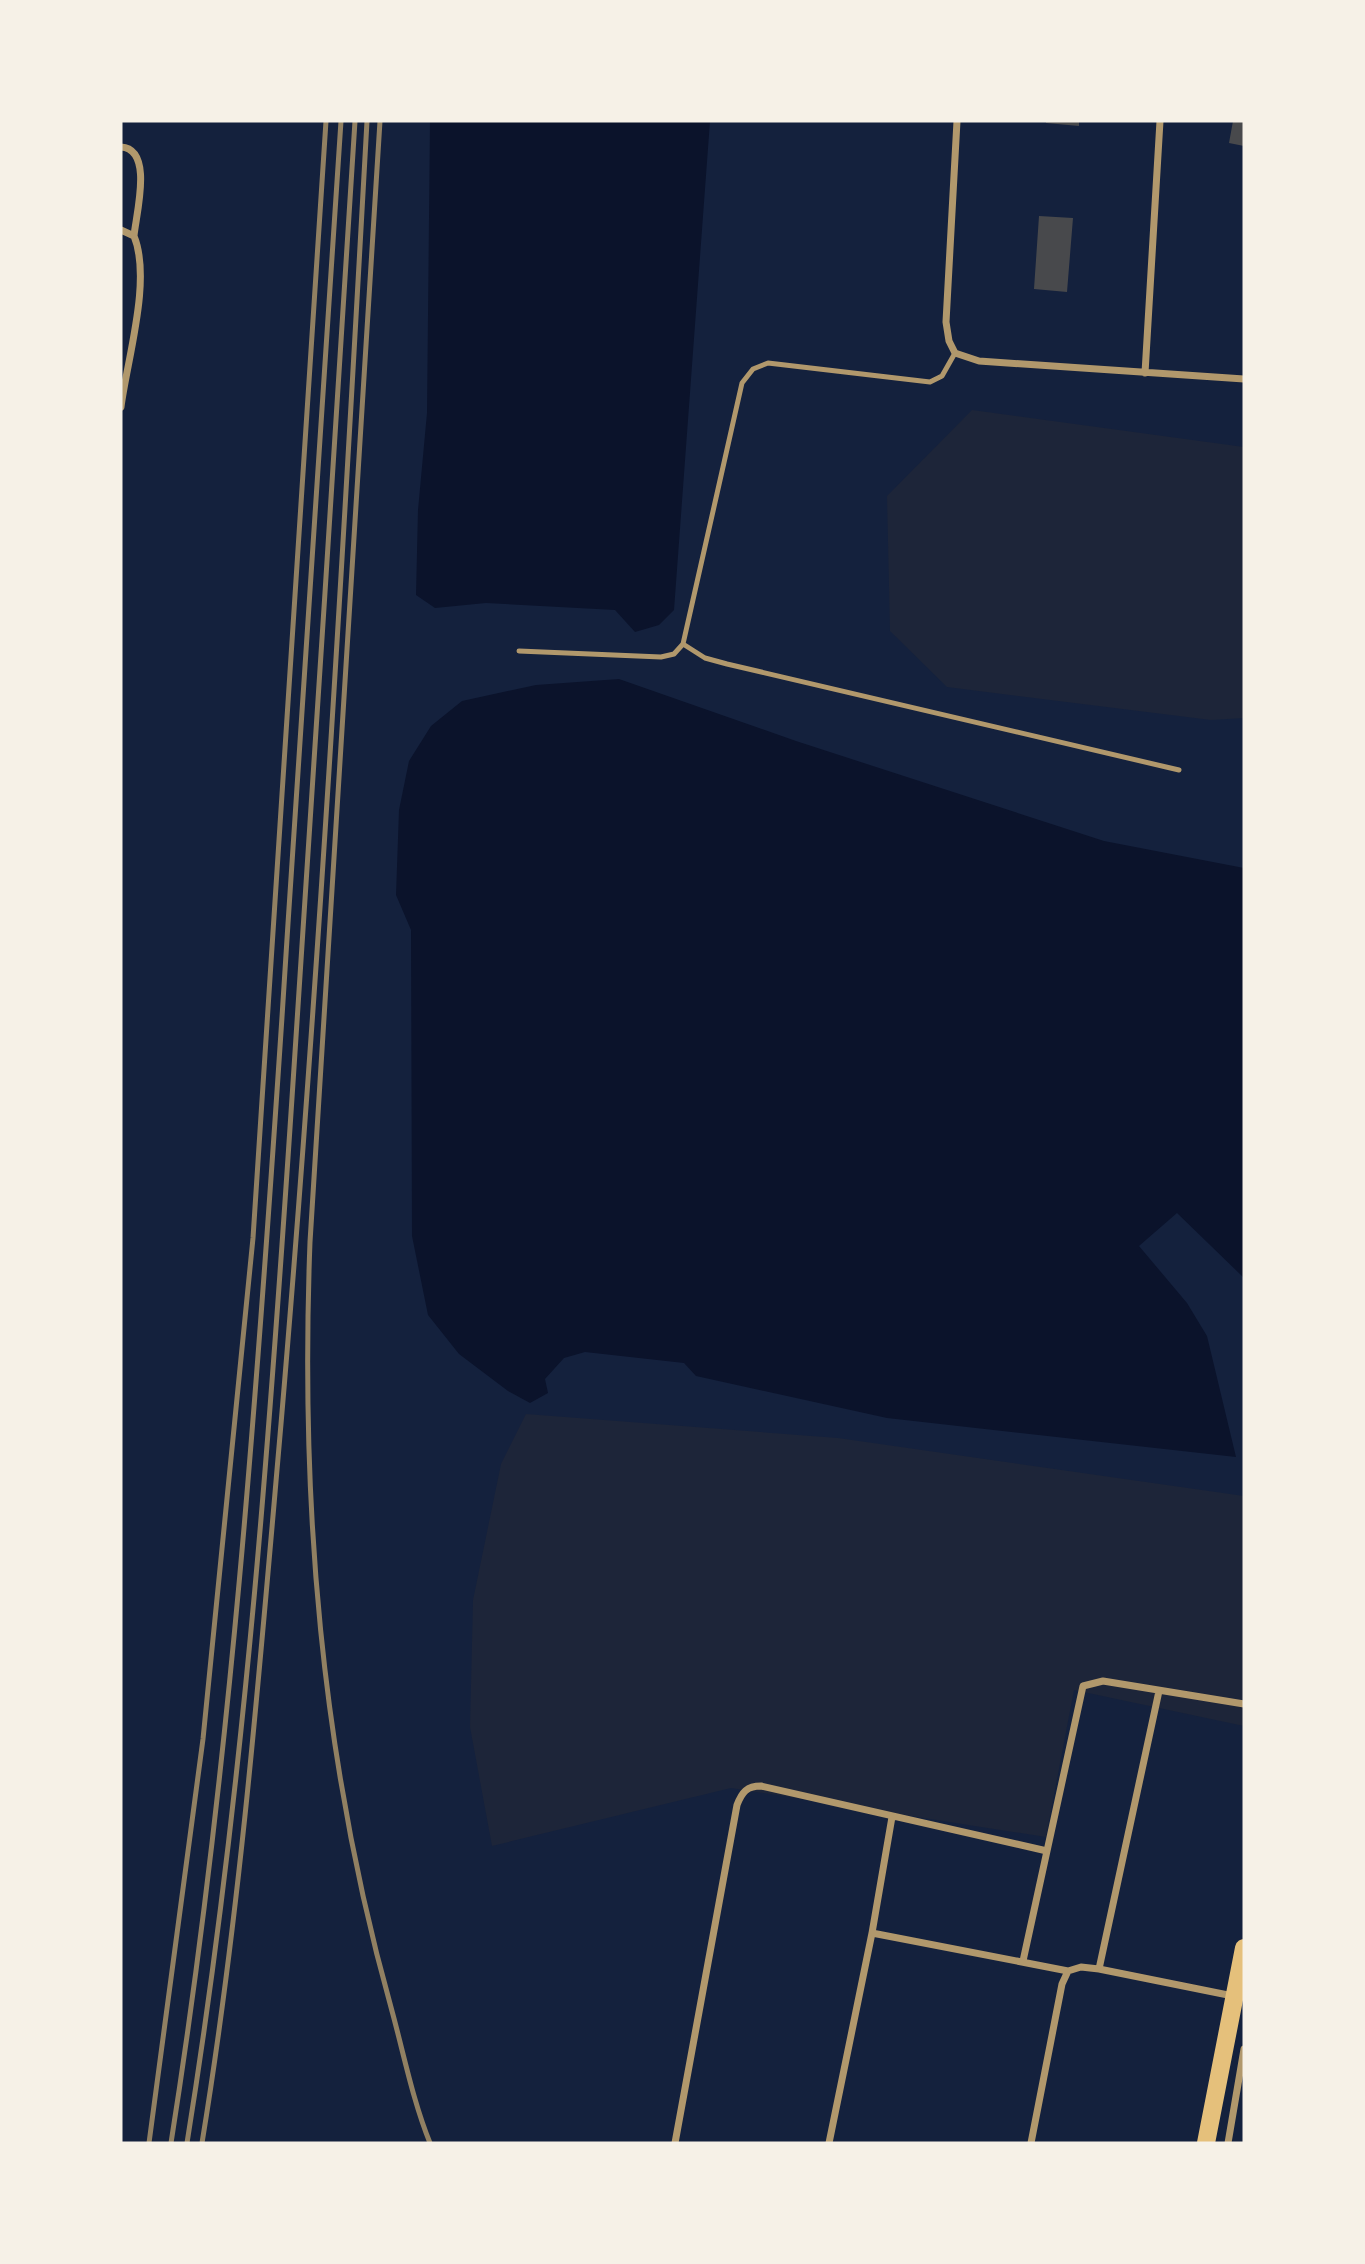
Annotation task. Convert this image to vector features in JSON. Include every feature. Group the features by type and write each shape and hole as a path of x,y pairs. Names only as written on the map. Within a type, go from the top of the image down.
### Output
{"main road":[{"path":"1206,2143 1244,1948"}],"street":[{"path":"957,121 946,322 949,341 956,353 979,361 1244,379"},
{"path":"1145,373 1160,121"},
{"path":"121,147 137,155 141,168 134,236 139,250 139,290 123,371 121,407"},
{"path":"121,230 134,236"},
{"path":"1023,1961 1083,1686 1092,1681 1102,1681 1244,1704"},
{"path":"1100,1969 1159,1691"},
{"path":"674,2143 741,1794 750,1786 761,1786 1046,1851"},
{"path":"829,2143 873,1933 891,1817"},
{"path":"873,1933 1068,1971 1081,1967 1100,1969 1234,1996"},
{"path":"1031,2143 1062,1984 1068,1971"},
{"path":"1228,2143 1244,2049"}],"lane":[{"path":"519,651 660,657 674,654 683,644 742,383 752,369 768,363 930,382 942,376 956,353"},
{"path":"683,644 705,658 727,664 1179,770"}],"shaded area":[{"path":"430,121 710,121 674,610 659,625 635,632 615,610 486,603 435,608 416,595 418,510 427,413"},
{"path":"972,410 1244,447 1244,718 1211,720 947,687 890,631 887,496"},
{"path":"619,679 796,741 1104,841 1244,868 1244,1278 1177,1213 1139,1246 1187,1303 1207,1336 1236,1457 887,1418 696,1376 684,1363 585,1352 564,1358 545,1379 548,1393 530,1403 508,1391 459,1354 428,1315 412,1236 411,930 396,895 399,810 409,761 431,726 462,701 536,685"},
{"path":"526,1414 838,1438 1244,1496 1244,1726 1074,1690 1046,1837 731,1788 492,1846 470,1727 473,1600 501,1464"}],"building":[{"path":"1079,121 1079,126 1046,123"},
{"path":"1233,121 1244,121 1244,146 1229,143"},
{"path":"1039,216 1073,218 1067,292 1034,289"}],"railway":[{"path":"149,2143 203,1739 253,1238 326,121"},
{"path":"171,2143 210,1863 251,1440 341,121"},
{"path":"187,2143 226,1868 267,1453 355,121"},
{"path":"202,2143 239,1874 294,1261 329,772 367,121"},
{"path":"380,121 310,1242 309,1437 321,1630 332,1726 348,1821 368,1916 414,2094 430,2143"}]}
